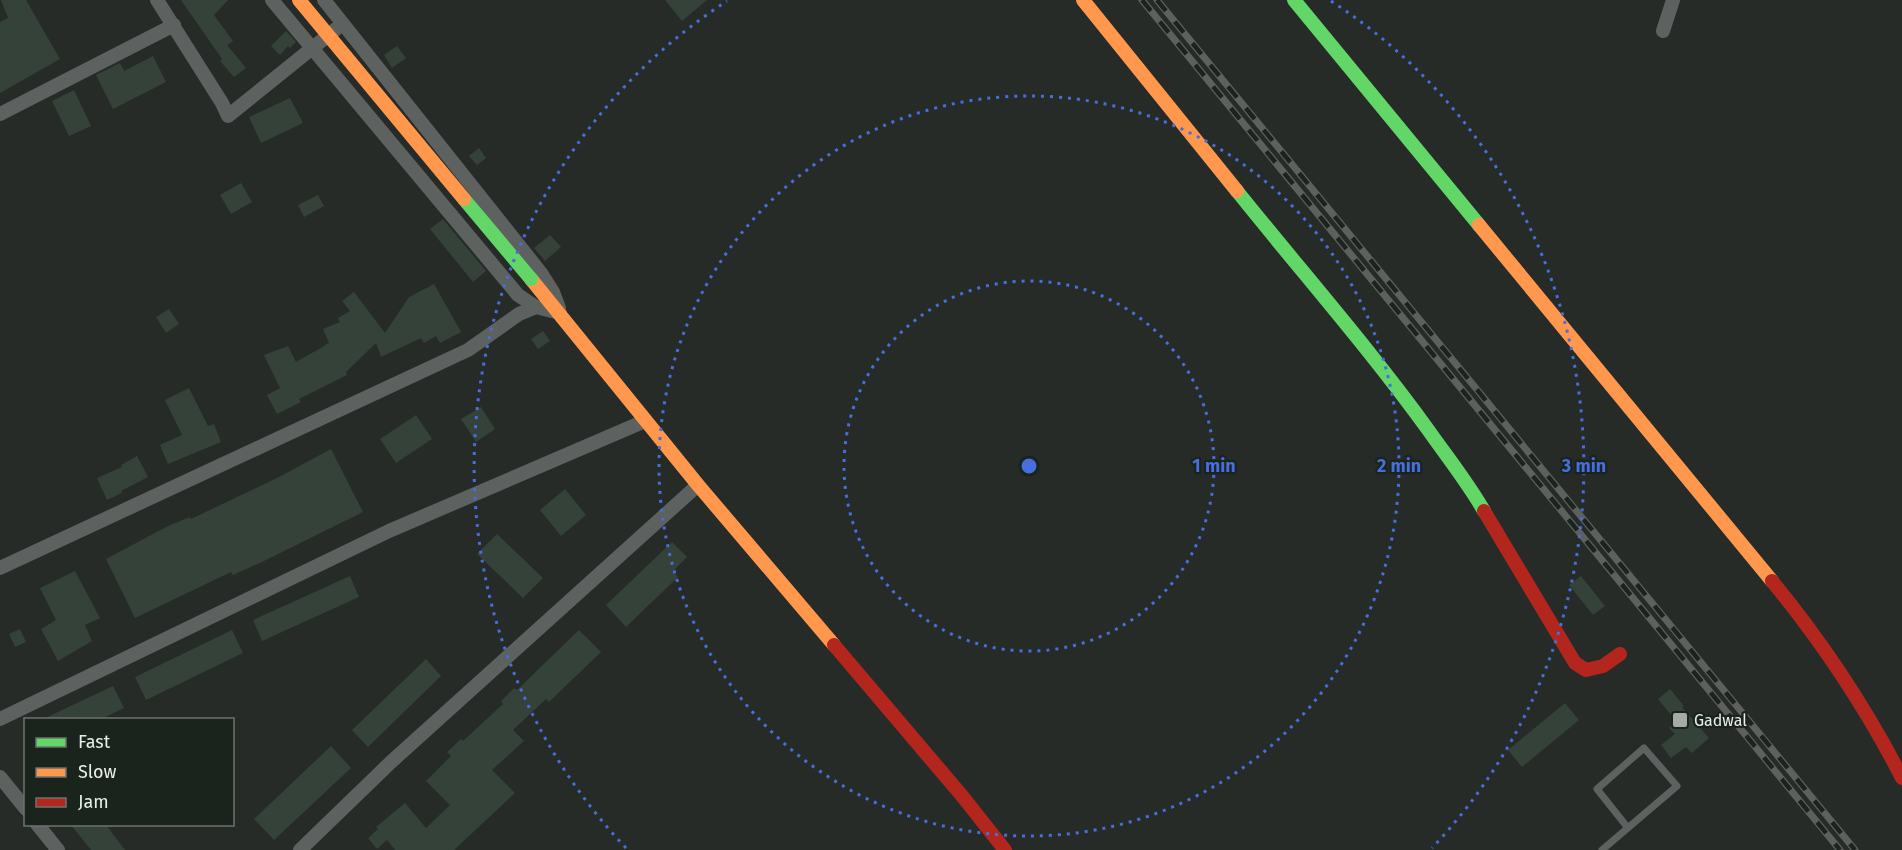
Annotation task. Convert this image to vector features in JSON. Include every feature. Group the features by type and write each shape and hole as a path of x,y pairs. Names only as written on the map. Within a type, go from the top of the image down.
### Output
{"street":[{"path":"157,0 228,116 343,24"},
{"path":"272,0 518,295 536,306 560,313"},
{"path":"299,0 560,313 698,485 963,797 1005,850"},
{"path":"324,0 541,273 553,292 560,313"},
{"path":"1083,0 1359,339 1412,408 1473,492 1575,663 1586,670 1603,666 1620,654"},
{"path":"1294,0 1794,608 1853,692 1882,738 1902,778"},
{"path":"1663,31 1673,0"},
{"path":"0,114 174,25"},
{"path":"0,568 468,350 519,314 536,306"},
{"path":"0,719 389,531 645,421"},
{"path":"300,850 392,762 698,485"},
{"path":"0,777 24,807"},
{"path":"38,826 58,850"}],"lane":[{"path":"1602,850 1628,828 1677,786 1644,748 1597,789 1628,828"}],"building":[{"path":"1,0 26,0 60,59 0,93 0,22 8,18"},
{"path":"181,0 228,0 214,15 233,41 227,45 246,68 234,77 220,61 222,59"},
{"path":"665,0 707,0 682,21"},
{"path":"286,31 296,42 290,48 288,46 280,55 271,46"},
{"path":"397,46 406,58 392,68 384,55"},
{"path":"153,56 166,82 113,109 96,75 120,63 124,71"},
{"path":"74,90 91,126 69,136 52,101"},
{"path":"290,98 303,123 261,143 249,117"},
{"path":"479,148 486,158 477,165 469,156"},
{"path":"241,183 252,202 231,214 220,195"},
{"path":"318,195 324,206 304,217 298,205"},
{"path":"443,219 486,271 473,282 430,229"},
{"path":"550,235 561,247 545,261 534,248"},
{"path":"434,284 461,332 440,343 436,336 424,343 421,338 381,357 376,343 346,372 347,375 299,399 301,402 277,414 267,395 280,388 264,355 288,346 296,362 329,343 323,329 340,322 338,318 350,311 342,301 354,292 385,333 409,297"},
{"path":"169,309 179,324 166,333 156,317"},
{"path":"543,331 550,341 538,349 531,339"},
{"path":"189,388 208,426 214,424 221,442 168,464 160,445 182,435 165,400"},
{"path":"481,407 495,429 476,442 461,419"},
{"path":"416,415 432,439 396,463 380,439"},
{"path":"331,449 363,512 264,561 233,575 231,572 135,618 106,559 168,526 190,517 191,519"},
{"path":"137,456 148,477 107,500 97,478 122,467 121,465"},
{"path":"565,489 586,515 561,536 540,510"},
{"path":"497,534 543,578 523,598 477,554"},
{"path":"672,542 687,557 673,571 678,577 626,627 606,605"},
{"path":"75,571 100,618 85,625 92,641 58,661 41,629 56,620 40,588"},
{"path":"350,576 359,597 262,641 253,620"},
{"path":"1581,576 1605,606 1593,615 1569,585"},
{"path":"20,629 26,642 15,647 9,634"},
{"path":"232,630 243,653 146,700 135,677"},
{"path":"579,630 601,652 549,702 546,699 513,730 524,741 492,770 515,793 454,850 395,850 387,840 377,849 368,838 378,829 376,827 405,803 426,828 450,805 426,781 451,756 447,752 461,739 463,741 503,704 501,701 514,688 517,690"},
{"path":"426,659 441,676 368,747 352,730"},
{"path":"113,686 124,708 103,718 45,718"},
{"path":"1670,689 1684,706 1682,707 1709,738 1692,753 1686,747 1671,758 1661,745 1675,734 1669,728 1676,721 1658,699"},
{"path":"1565,703 1579,720 1522,767 1508,750"},
{"path":"331,746 351,768 274,840 254,819"},
{"path":"72,826 107,826 125,850 91,850"}],"railway":[{"path":"1142,0 1840,850"},
{"path":"1157,0 1855,850"}],"traffic: fast":[{"path":"1294,0 1479,225"},
{"path":"1237,191 1383,370 1458,471 1484,511"},
{"path":"464,199 531,279"}],"traffic: slow":[{"path":"299,0 464,199"},
{"path":"1083,0 1237,191"},
{"path":"1479,225 1772,581"},
{"path":"531,279 698,485 834,645"}],"traffic: jam":[{"path":"1484,511 1575,663 1586,670 1603,666 1620,654"},
{"path":"1772,581 1842,676 1874,726 1902,778"},
{"path":"834,645 1005,850"}],"place":[{"name":"Gadwal","path":"1680,720"}]}
